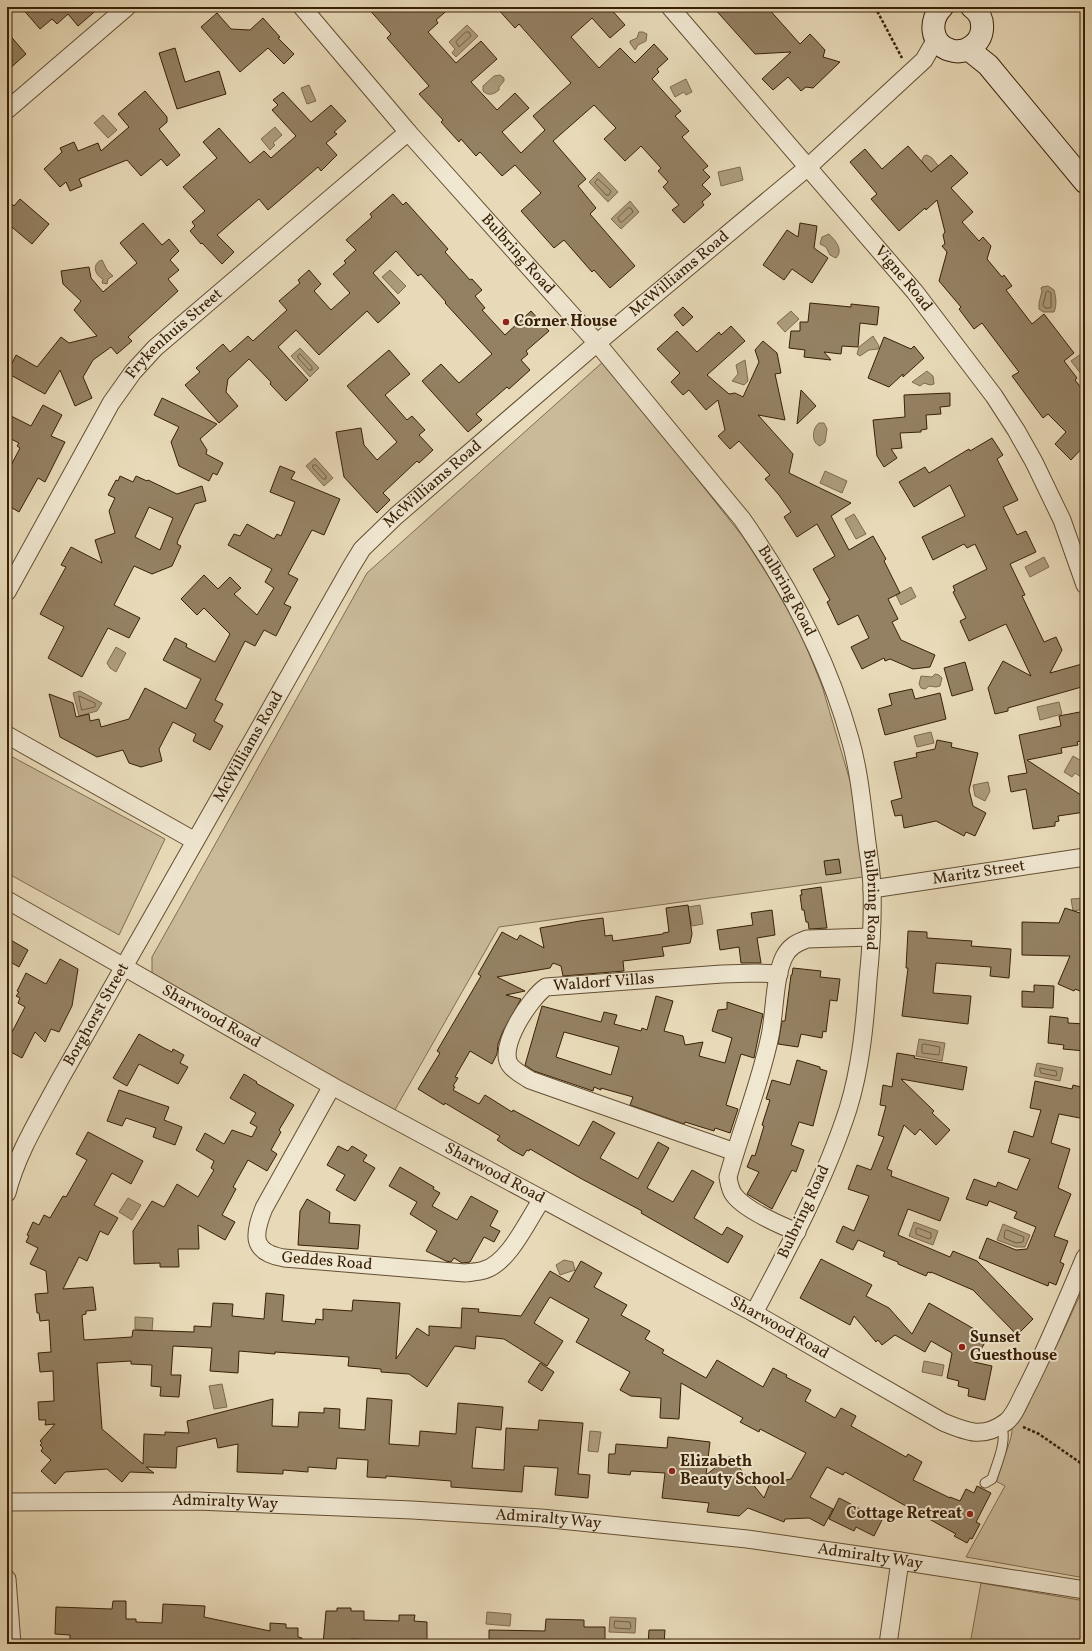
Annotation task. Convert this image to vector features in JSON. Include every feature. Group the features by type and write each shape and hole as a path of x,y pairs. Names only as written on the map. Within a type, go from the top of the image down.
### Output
{"main road":[{"path":"938,9 933,20 933,30 970,25 988,65 1085,182"}],"street":[{"path":"7,110 127,7"},
{"name":"Bulbring Road","path":"302,7 408,132 597,343 742,519 771,562 810,632 837,699 850,740 860,784 872,889 872,937 866,1014 856,1079 848,1108 836,1141 797,1232 754,1313"},
{"name":"Vigne Road","path":"670,7 915,292 994,396 1034,462 1062,520 1085,585"},
{"name":"McWilliams Road","path":"195,841 362,549 396,516 597,343 808,167 910,72 970,25"},
{"name":"Frykenhuis Street","path":"7,592 111,403 133,372 155,348 408,132"},
{"path":"7,735 195,841"},
{"name":"Borghorst Street","path":"7,1193 10,1179 23,1149 59,1081 195,841"},
{"name":"Maritz Street","path":"872,889 1085,857"},
{"name":"Sharwood Road","path":"7,900 332,1086 754,1313 943,1422 974,1433 999,1425"},
{"path":"797,1232 770,1220 743,1204 734,1196 728,1177 751,1107 770,1036 779,974 784,958 791,946 799,942 807,939 872,937"},
{"name":"Waldorf Villas","path":"735,1152 530,1080 510,1065 507,1057 508,1041 532,1001 546,987 722,974 779,974"},
{"name":"Geddes Road","path":"332,1086 264,1208 258,1222 256,1233 258,1241 262,1250 272,1256 465,1273 485,1270 496,1264 508,1252 542,1198"},
{"path":"999,1425 1035,1372 1085,1257"},
{"name":"Admiralty Way","path":"7,1502 196,1501 412,1510 534,1517 747,1539 900,1560 1085,1590"},
{"path":"888,1644 900,1560"},
{"path":"7,1579 12,1644"}],"lane":[{"path":"985,1483 992,1479 1002,1445 1005,1432 999,1425"}],"path":[{"path":"875,7 910,72"},
{"path":"999,1425 1040,1434 1085,1466"}],"shaded area":[{"path":"604,361 743,537 769,577 800,631 822,686 853,791 863,877 499,927 392,1115 152,973 152,957 367,573"},
{"path":"7,754 165,839 119,935 7,873"},
{"path":"1085,1284 1085,1578 966,1557 1005,1486 992,1479 1009,1445 1012,1424 1033,1391"},
{"path":"981,1583 1085,1601 1085,1644 970,1644"}],"water":[{"path":"467,25 478,36 456,57 452,53 455,49 449,42"},
{"path":"639,32 647,34 646,41 638,45 635,50 630,41 637,38"},
{"path":"500,75 504,78 504,81 499,87 499,90 491,94 487,94 483,91 483,86 494,76"},
{"path":"686,79 692,92 686,95 684,92 675,97 670,87"},
{"path":"309,85 316,101 307,104 301,88"},
{"path":"103,115 117,130 108,138 94,123"},
{"path":"275,127 282,135 273,143 275,145 270,150 261,139"},
{"path":"927,155 932,158 941,169 933,175 923,164 922,160 924,156"},
{"path":"740,167 743,180 721,186 718,172"},
{"path":"599,172 618,192 608,202 589,182"},
{"path":"630,201 639,212 621,229 611,219"},
{"path":"829,234 839,248 836,258 830,255 826,247 820,244 822,237"},
{"path":"102,260 107,270 113,276 108,279 107,284 102,283 103,279 98,275 95,269 97,264"},
{"path":"390,270 406,286 398,294 382,277"},
{"path":"1048,286 1054,290 1055,293 1056,304 1054,312 1043,312 1039,309 1042,291 1041,288"},
{"path":"791,311 799,319 785,332 777,323"},
{"path":"873,336 879,346 878,349 869,350 860,356 857,354 859,347"},
{"path":"300,348 319,368 310,377 291,356"},
{"path":"1081,354 1085,360 1085,372 1082,375 1071,361"},
{"path":"745,360 748,381 744,385 732,381 738,374 736,365"},
{"path":"927,371 933,376 934,384 930,385 924,383 920,386 912,382"},
{"path":"819,423 824,423 827,429 825,442 820,446 814,439 815,428"},
{"path":"315,458 333,478 324,486 306,466"},
{"path":"825,471 847,481 842,493 820,483"},
{"path":"854,514 866,534 856,539 845,519"},
{"path":"1044,557 1049,567 1030,577 1025,567"},
{"path":"911,587 916,597 901,605 896,595"},
{"path":"116,647 126,653 116,672 110,668 107,663"},
{"path":"935,674 942,678 940,686 929,686 925,689 921,688 919,684 921,676 932,677"},
{"path":"80,691 102,703 97,711 79,716 73,693"},
{"path":"1059,702 1062,714 1040,720 1037,707"},
{"path":"931,732 934,743 917,747 914,736"},
{"path":"1073,756 1085,763 1084,779 1075,773 1072,777 1064,772"},
{"path":"988,782 990,791 985,801 975,796 973,785"},
{"path":"1085,898 1085,909 1073,911 1071,899"},
{"path":"700,905 703,924 692,926 688,907"},
{"path":"919,1039 945,1043 942,1061 916,1056"},
{"path":"1037,1063 1063,1068 1060,1081 1034,1076"},
{"path":"128,1198 141,1205 132,1220 119,1212"},
{"path":"914,1222 938,1231 933,1245 909,1236"},
{"path":"1003,1224 1030,1235 1025,1247 1016,1247 997,1240"},
{"path":"564,1260 573,1262 575,1270 560,1275 556,1265"},
{"path":"135,1317 153,1318 152,1331 135,1329"},
{"path":"924,1361 944,1365 942,1376 922,1372"},
{"path":"222,1384 227,1407 214,1409 209,1386"},
{"path":"590,1431 601,1432 598,1452 588,1451"},
{"path":"487,1612 511,1614 510,1626 486,1624"},
{"path":"610,1617 636,1618 635,1633 609,1632"}],"building":[{"path":"21,7 100,7 78,26 68,14 57,24 52,19 40,29"},
{"path":"367,7 451,7 436,20 438,23 428,32 456,63 481,41 497,59 471,82 497,110 515,93 529,108 502,132 521,153 545,130 533,116 571,83 519,24 515,28 496,7 609,7 625,25 610,38 592,18 571,37 599,68 620,48 635,63 654,44 668,59 657,69 659,72 652,79 681,111 675,116 689,131 682,137 708,166 703,170 710,177 702,185 711,194 702,202 704,205 684,223 672,210 679,205 663,187 668,182 658,171 661,168 641,146 625,161 604,139 616,128 594,105 553,141 586,179 578,186 596,208 590,214 635,266 610,288 594,270 592,272 564,240 554,248 521,211 541,193 515,165 502,176 480,152 476,156 461,139 459,142 441,122 443,120 419,94 429,86 387,38 391,34"},
{"path":"713,7 767,7 800,44 810,34 825,50 823,57 840,62 813,88 806,87 801,91 788,77 773,90 762,79 791,52 755,54"},
{"path":"217,13 231,29 250,30 263,18 280,37 278,38 294,54 284,64 268,48 240,72 201,27"},
{"path":"7,32 26,54 7,71"},
{"path":"175,48 185,82 219,71 226,94 177,109 159,53"},
{"path":"145,91 167,117 167,122 159,129 180,155 167,166 161,159 141,176 127,160 79,179 82,186 70,191 66,182 60,187 44,169 62,152 60,148 74,142 78,151 98,143 101,151 129,127 118,114"},
{"path":"283,92 311,122 331,105 346,121 334,132 337,134 326,143 337,155 321,171 318,167 268,210 259,199 217,235 234,252 222,264 190,231 195,226 192,222 205,211 183,187 217,158 203,142 219,128 250,163 264,151 271,158 296,136 272,110 278,105 273,100"},
{"path":"908,146 931,172 951,155 968,173 951,188 973,212 962,222 979,241 983,237 991,246 987,259 1002,277 1004,275 1012,286 1006,290 1032,324 1044,314 1074,353 1064,361 1077,378 1075,380 1085,393 1085,445 1071,460 1055,444 1066,432 1048,414 1043,418 1012,376 1019,372 982,323 974,329 959,309 961,307 939,281 947,252 942,246 945,244 943,235 945,232 937,200 926,210 925,208 899,231 871,199 877,194 850,162 865,149 882,169"},
{"path":"393,194 403,205 406,202 448,249 445,252 470,280 472,279 482,290 475,296 485,308 482,310 505,335 531,311 549,331 526,351 528,354 521,360 530,370 509,389 507,387 476,414 482,420 468,432 422,381 441,364 459,383 492,354 445,303 446,302 421,274 418,276 396,251 373,273 400,303 378,323 367,311 319,355 296,330 278,347 308,380 286,401 270,384 271,382 249,359 228,379 226,392 238,406 219,423 185,385 200,372 196,368 223,344 230,352 248,336 253,341 287,310 279,301 300,283 298,280 309,270 321,284 314,291 331,310 350,293 333,274 346,263 344,261 356,250 346,240 372,217 370,214"},
{"path":"7,199 14,206 20,199 49,224 32,244 7,223"},
{"path":"143,223 162,245 169,239 179,251 170,260 179,270 168,279 178,291 128,337 132,341 117,354 111,347 93,360 83,377 92,398 75,406 60,370 45,394 7,373 16,355 37,367 61,337 69,343 97,336 74,310 81,301 63,284 61,271 89,267 91,278 103,292 137,263 120,243"},
{"path":"800,223 817,226 814,248 828,258 812,283 792,269 784,280 763,265 787,230 798,237"},
{"path":"810,303 851,307 851,304 879,307 877,325 860,323 858,347 842,346 841,354 824,352 831,360 804,357 805,350 789,348 791,331 800,331 800,322 808,322"},
{"path":"683,307 693,317 683,326 674,315"},
{"path":"731,326 745,341 707,375 729,394 735,393 743,397 759,362 755,350 763,341 777,353 781,373 775,374 785,420 758,415 793,454 789,473 851,503 831,516 849,550 873,536 886,559 884,561 900,593 888,599 898,619 892,622 901,640 935,655 930,667 913,669 890,659 885,661 884,658 862,669 851,647 869,638 858,615 838,625 827,602 830,600 813,569 835,556 817,524 797,537 784,517 791,512 765,479 770,475 739,441 730,449 718,436 725,430 718,400 706,410 689,390 683,395 671,382 680,373 657,349 677,331 697,352 719,332 721,335"},
{"path":"884,337 911,349 914,346 924,358 903,377 903,374 889,387 868,378"},
{"path":"389,350 410,374 385,395 407,420 412,416 425,430 419,435 433,450 419,463 417,461 383,493 390,500 377,513 344,477 336,432 361,428 364,445 377,460 397,442 347,386"},
{"path":"801,390 816,406 797,424"},
{"path":"950,393 950,406 940,407 941,414 926,415 927,429 921,430 921,432 900,433 902,448 891,449 897,458 884,467 877,456 873,420 905,417 904,395"},
{"path":"162,398 217,424 200,439 207,450 206,454 223,463 217,475 213,473 209,481 179,466 171,442 179,427 154,415"},
{"path":"43,405 62,415 51,436 65,442 45,482 38,478 19,512 7,505 7,473 20,448 17,446 19,443 7,437 7,414 31,426"},
{"path":"992,438 1003,455 997,459 1018,500 1003,507 1017,535 1026,531 1036,552 1010,564 1025,595 1022,596 1044,642 1056,637 1062,650 1050,673 1082,664 1085,674 1085,686 1008,708 1008,711 995,714 988,688 1003,661 1031,676 1006,624 969,641 960,621 966,618 953,592 955,591 953,586 987,569 975,544 967,548 964,544 933,560 922,537 965,516 950,485 914,507 899,482 925,467 929,473 969,449 970,451"},
{"path":"280,466 295,472 291,479 340,499 324,535 312,530 288,574 298,579 284,604 291,607 276,636 264,630 255,646 245,641 215,700 223,704 214,721 223,726 210,750 193,741 196,734 173,722 159,749 162,761 141,767 129,763 123,750 97,757 60,737 49,694 73,703 76,717 89,714 90,721 99,719 101,727 129,719 145,688 186,709 201,679 163,660 175,638 187,644 186,647 215,662 230,634 204,608 197,615 181,599 204,575 218,589 230,577 241,588 234,594 257,615 274,588 265,582 272,569 228,545 234,534 240,536 247,524 274,539 277,534 281,536 295,502 270,492"},
{"path":"120,476 133,482 136,476 177,494 202,486 206,501 195,504 178,540 177,544 181,546 172,566 152,574 134,566 114,605 140,618 129,638 108,628 82,677 48,658 64,627 40,614 66,567 61,565 71,547 102,563 95,540 115,533 109,511 115,498 108,495 116,480 118,481","holes":["149,507 173,518 160,550 135,537"]},
{"path":"965,662 973,690 952,696 944,668"},
{"path":"912,689 915,699 940,693 946,719 885,735 878,709 892,705 889,694"},
{"path":"1085,711 1085,732 1081,733 1083,740 1077,742 1078,745 1061,748 1062,753 1027,760 1084,797 1085,812 1058,816 1059,821 1055,822 1055,826 1033,829 1026,789 1011,792 1008,776 1027,773 1019,735 1061,726 1059,716"},
{"path":"937,740 952,743 951,747 978,753 969,790 973,806 986,813 975,836 966,832 964,836 936,821 904,828 902,815 895,816 891,801 902,798 894,762 917,757 916,753 935,749"},
{"path":"839,859 841,873 826,875 824,861"},
{"path":"821,887 827,928 809,929 804,910 802,910 800,895 802,895 801,890"},
{"path":"688,905 692,934 690,943 662,947 664,956 623,961 624,971 563,976 561,966 553,963 550,968 497,977 525,991 506,995 521,999 503,1031 498,1044 497,1054 492,1064 470,1051 455,1077 458,1078 453,1086 455,1087 453,1090 479,1104 485,1095 512,1112 513,1110 579,1146 593,1121 615,1133 600,1158 638,1179 658,1142 669,1148 647,1188 673,1202 692,1170 714,1182 694,1218 722,1235 727,1227 743,1236 728,1263 641,1213 642,1211 530,1149 529,1151 527,1150 523,1156 512,1150 497,1140 500,1136 445,1103 444,1105 418,1089 440,1053 437,1051 481,976 478,974 502,932 517,940 520,935 544,948 540,928 603,918 605,936 612,935 613,941 663,934 669,932 666,908"},
{"path":"1065,908 1083,914 1081,919 1085,920 1085,993 1075,989 1074,991 1058,984 1070,956 1022,955 1022,922 1059,923"},
{"path":"772,910 775,935 757,938 761,963 741,963 739,947 720,950 717,930 753,925 751,913"},
{"path":"908,931 927,932 927,938 972,941 971,946 1011,949 1009,978 990,976 991,967 936,963 933,993 971,996 968,1024 902,1016 908,968 906,968"},
{"path":"7,938 28,950 19,967 7,960"},
{"path":"60,959 78,969 72,1006 59,1032 51,1029 45,1042 35,1032 22,1058 7,1050 7,1032 11,1034 25,1007 18,1003 20,998 16,996 19,992 17,991 26,973 46,984"},
{"path":"793,968 821,971 820,977 840,979 837,1001 830,1000 826,1032 823,1031 822,1038 801,1034 798,1047 778,1044 782,1021 785,1021"},
{"path":"1034,985 1054,986 1053,1008 1022,1007 1022,991 1034,992"},
{"path":"656,996 673,1001 664,1031 683,1036 685,1045 703,1042 699,1056 725,1063 732,1038 712,1031 718,1010 727,1009 727,1002 763,1014 754,1058 741,1054 726,1105 738,1109 730,1133 715,1128 714,1131 685,1122 684,1124 630,1105 633,1097 601,1088 601,1090 594,1087 593,1091 534,1071 525,1065 542,1006 601,1022 604,1012 617,1015 614,1024 641,1031 642,1028 647,1030","holes":["564,1032 619,1047 611,1075 556,1057"]},
{"path":"1050,1016 1068,1018 1068,1023 1085,1024 1085,1051 1063,1049 1064,1045 1048,1043"},
{"path":"139,1034 172,1052 173,1049 184,1055 180,1063 188,1067 178,1084 139,1064 127,1086 113,1078"},
{"path":"897,1053 915,1056 914,1058 967,1067 963,1090 901,1079 934,1111 932,1113 950,1130 936,1145 920,1129 915,1135 904,1125 887,1169 892,1171 891,1176 949,1198 940,1221 908,1209 898,1235 950,1257 953,1251 977,1261 1033,1319 1017,1335 973,1290 931,1272 928,1272 926,1276 898,1264 898,1262 883,1256 885,1252 858,1240 853,1250 836,1242 843,1226 854,1231 869,1196 848,1189 857,1165 871,1170 884,1137 878,1135 886,1106 880,1105 883,1085 892,1087"},
{"path":"797,1060 820,1067 820,1069 827,1071 813,1126 799,1122 791,1145 804,1150 796,1172 792,1170 772,1209 747,1194 759,1172 747,1167 752,1155 755,1156 764,1126 762,1125 770,1100 766,1099 772,1080 790,1085"},
{"path":"244,1074 257,1082 256,1083 294,1105 279,1130 281,1132 271,1150 277,1154 267,1171 248,1160 233,1187 236,1189 222,1215 235,1222 225,1240 198,1225 199,1249 178,1249 179,1267 160,1267 160,1263 134,1264 133,1231 152,1201 164,1207 177,1184 198,1197 214,1170 211,1168 214,1161 196,1150 205,1133 224,1144 232,1130 252,1137 257,1127 250,1123 256,1113 230,1098"},
{"path":"1035,1081 1072,1089 1073,1085 1085,1088 1085,1119 1059,1114 1051,1143 1070,1149 1058,1188 1071,1194 1054,1236 1068,1241 1060,1262 1064,1264 1056,1285 1049,1282 1048,1286 979,1258 987,1238 1016,1250 1027,1249 1036,1227 1014,1218 1017,1212 989,1201 987,1206 966,1199 974,1179 996,1187 998,1182 1017,1190 1030,1159 1008,1152 1014,1131 1033,1137 1041,1110 1030,1108"},
{"path":"119,1090 169,1107 164,1120 182,1127 175,1145 153,1137 156,1128 126,1118 122,1126 107,1121"},
{"path":"88,1132 143,1161 131,1184 112,1173 94,1205 118,1218 108,1235 100,1231 87,1261 79,1257 63,1289 93,1287 96,1310 86,1311 86,1314 82,1315 84,1340 132,1337 133,1330 194,1332 194,1326 211,1327 213,1303 233,1304 232,1316 264,1319 266,1293 284,1295 282,1321 315,1324 316,1319 323,1320 323,1309 352,1311 353,1300 400,1303 396,1359 417,1328 429,1336 429,1326 461,1328 462,1308 479,1309 478,1312 521,1316 550,1271 569,1282 581,1261 602,1273 594,1287 627,1305 621,1315 650,1331 645,1339 664,1350 662,1353 706,1378 717,1360 763,1387 773,1368 787,1375 786,1377 811,1390 805,1401 835,1418 841,1408 856,1416 851,1426 906,1457 908,1454 922,1462 913,1480 950,1498 960,1501 966,1489 974,1493 977,1486 991,1493 976,1522 980,1524 972,1539 970,1538 967,1543 954,1536 956,1534 845,1472 843,1475 827,1467 810,1497 833,1509 824,1526 809,1518 785,1519 784,1522 748,1508 739,1516 707,1512 709,1503 662,1498 665,1473 631,1471 630,1475 608,1473 609,1454 615,1454 616,1444 667,1448 668,1437 710,1442 706,1475 730,1456 764,1498 770,1483 791,1479 806,1453 760,1429 759,1432 740,1422 743,1418 681,1383 679,1419 660,1418 661,1398 631,1396 620,1390 630,1372 576,1342 589,1319 550,1297 534,1323 563,1341 547,1366 504,1339 476,1336 475,1349 455,1346 427,1387 409,1374 381,1372 381,1369 348,1366 349,1357 239,1351 238,1373 210,1371 212,1348 173,1346 171,1375 181,1375 179,1397 160,1396 161,1387 151,1386 152,1365 131,1364 131,1361 97,1363 102,1429 143,1464 144,1434 165,1435 165,1432 189,1433 187,1421 273,1399 272,1426 298,1427 299,1412 324,1413 324,1408 340,1409 339,1428 365,1430 367,1398 392,1400 389,1444 419,1446 420,1431 456,1434 458,1403 503,1407 501,1430 476,1427 472,1468 504,1470 506,1428 538,1430 539,1420 583,1423 578,1474 590,1475 588,1498 555,1495 558,1468 524,1466 522,1492 451,1487 451,1481 386,1476 386,1478 367,1477 368,1460 337,1458 336,1469 308,1467 308,1472 283,1470 283,1474 237,1472 238,1444 218,1448 216,1438 177,1447 176,1468 146,1467 154,1473 130,1472 122,1482 107,1469 65,1472 55,1484 41,1471 51,1460 41,1451 43,1448 40,1445 42,1443 40,1441 55,1424 45,1425 46,1420 39,1420 38,1402 54,1401 53,1371 40,1372 38,1353 51,1352 49,1320 40,1321 39,1313 37,1313 35,1294 48,1293 46,1271 30,1264 38,1248 26,1242 29,1236 27,1235 33,1222 39,1225 44,1215 50,1218 63,1196 66,1197 87,1160 76,1154"},
{"path":"338,1146 348,1151 352,1146 367,1155 363,1161 375,1168 355,1201 336,1190 345,1175 327,1165"},
{"path":"400,1167 434,1187 433,1189 440,1193 432,1206 457,1220 471,1196 498,1211 490,1226 500,1231 494,1242 484,1237 470,1262 462,1263 454,1258 451,1262 446,1261 426,1251 437,1231 410,1214 417,1202 389,1186"},
{"path":"307,1199 330,1212 329,1223 360,1225 358,1249 298,1245 300,1211"},
{"path":"821,1259 872,1285 866,1296 889,1308 912,1334 929,1303 988,1337 974,1362 992,1366 985,1400 968,1396 969,1389 958,1386 959,1381 947,1378 952,1353 931,1341 925,1352 895,1335 882,1345 878,1340 876,1342 854,1316 850,1325 800,1298"},
{"path":"540,1363 554,1372 542,1391 528,1382"},
{"path":"839,1498 882,1520 874,1536 856,1527 854,1531 829,1519"},
{"path":"113,1601 126,1601 126,1619 136,1619 136,1622 162,1623 163,1604 205,1606 204,1617 270,1631 270,1623 286,1624 286,1628 298,1628 298,1637 302,1638 301,1644 70,1644 70,1635 55,1634 56,1607 112,1609"},
{"path":"337,1608 351,1608 351,1611 364,1611 364,1620 399,1621 399,1615 415,1615 414,1621 427,1622 427,1644 378,1644 378,1640 351,1639 351,1644 323,1644 326,1611 337,1611"},
{"path":"546,1619 584,1620 584,1627 605,1627 605,1644 489,1644 489,1630 545,1631"},
{"path":"649,1630 665,1630 664,1644 648,1644"}],"place":[{"name":"Corner House","path":"506,322"},
{"name":"Sunset Guesthouse","path":"962,1347"},
{"name":"Elizabeth Beauty School","path":"672,1471"},
{"name":"Cottage Retreat","path":"970,1514"}]}
